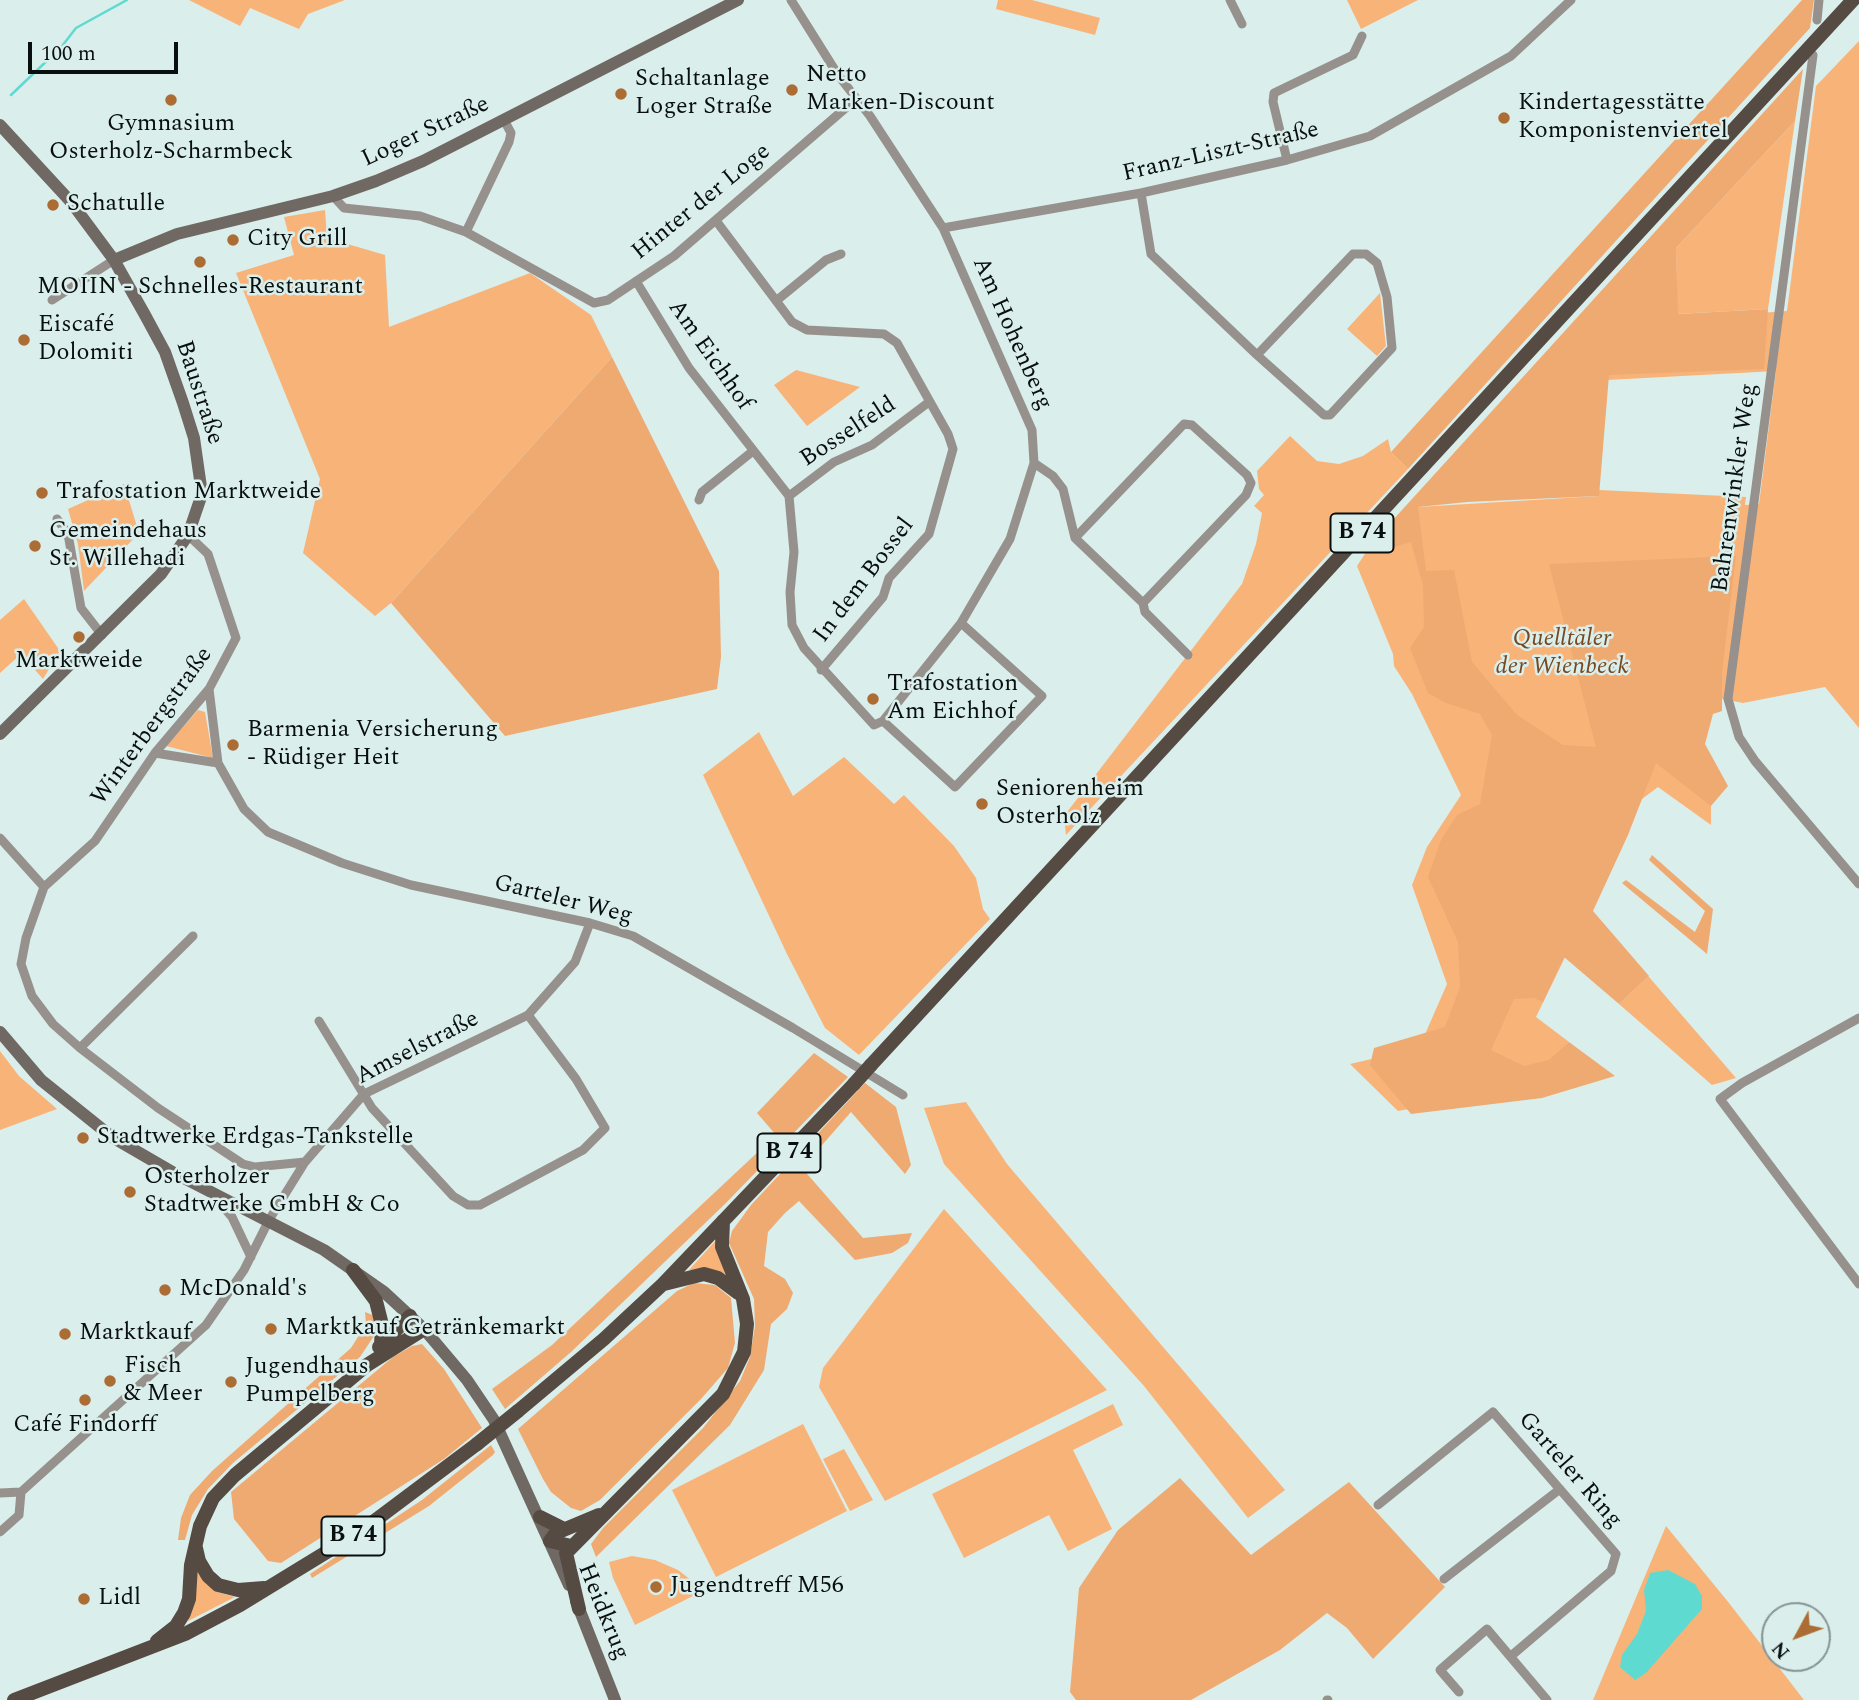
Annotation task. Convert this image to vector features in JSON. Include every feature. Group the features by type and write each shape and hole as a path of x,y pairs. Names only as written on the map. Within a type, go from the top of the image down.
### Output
{"main road":[{"name":"B 74","path":"14,1700 185,1634 361,1531 477,1444 604,1339 663,1284 871,1065 1853,0"},
{"path":"579,1609 566,1553 723,1394 744,1352 747,1324 743,1299 722,1247 723,1222"},
{"path":"353,1270 376,1301 382,1325 381,1345"},
{"path":"663,1284 705,1274 730,1285 743,1299"},
{"path":"367,1365 381,1345 410,1316"},
{"path":"141,1652 176,1626 184,1613 189,1599 195,1545 200,1526 214,1498 234,1475 367,1365 424,1329"},
{"path":"550,1541 564,1529 603,1514"},
{"path":"540,1517 564,1529"},
{"path":"550,1541 571,1546"},
{"path":"195,1545 199,1561 208,1576 218,1584 238,1590 269,1587"}],"street":[{"name":"Loger Straße","path":"114,260 186,231 333,196 423,161 738,0"},
{"name":"Am Hohenberg","path":"791,0 943,228 1032,430 1034,463 1010,539 961,623 878,723"},
{"path":"1230,0 1242,24"},
{"name":"Franz-Liszt-Straße","path":"943,228 1141,193 1287,160 1370,136 1524,47 1571,0"},
{"path":"1817,20 1819,0"},
{"path":"1287,160 1273,102 1274,93 1353,55 1362,36"},
{"name":"Bahrenwinkler Weg","path":"1813,55 1728,699 1739,737 1755,761 1859,884"},
{"name":"Hinter der Loge","path":"333,196 344,208 419,216 466,232 594,303 608,300 717,222 856,100"},
{"path":"466,232 509,142 511,133 504,120"},
{"name":"Baustraße","path":"0,125 71,202 114,260 165,352 194,438 202,494 185,541"},
{"path":"1141,193 1151,254 1257,355 1324,415 1330,415 1392,348 1387,297 1377,263 1366,254 1353,254 1257,355"},
{"name":"In dem Bossel","path":"717,222 792,322 807,330 884,334 897,343 948,434 953,449 929,534 889,578 883,597 821,670"},
{"path":"776,301 826,260 841,254"},
{"path":"52,300 114,260"},
{"name":"Am Eichhof","path":"636,281 689,368 789,496"},
{"name":"Bosselfeld","path":"789,496 834,461 872,445 929,402"},
{"path":"1075,538 1184,424 1192,425 1247,475 1251,483 1246,495 1143,603"},
{"path":"699,500 702,492 753,450"},
{"path":"1034,463 1053,476 1063,489 1075,538 1143,603 1144,612 1188,654"},
{"path":"789,496 794,552 790,592 792,625 821,670 878,723 955,788 1042,695 961,623"},
{"path":"57,519 68,534 80,608 102,635"},
{"path":"0,734 161,574 185,541"},
{"name":"Winterbergstraße","path":"44,887 95,841 155,753 209,689 236,638 208,554 185,541"},
{"name":"Garteler Weg","path":"209,689 218,764 244,809 275,836 411,885 590,923 633,936 793,1028 903,1096"},
{"path":"155,753 218,764"},
{"path":"0,838 44,887 26,938 21,964 32,996 53,1024 158,1108 243,1164 255,1167 305,1162"},
{"name":"Amselstraße","path":"21,1492 206,1325 251,1257 269,1220 305,1162 364,1094 528,1015 575,962 590,923"},
{"path":"80,1048 193,936"},
{"path":"319,1021 372,1108 453,1196 468,1205 480,1205 583,1150 605,1129 576,1079 528,1015"},
{"path":"1859,1018 1742,1083 1720,1100 1859,1284"},
{"name":"Heidkrug","path":"0,1032 41,1080 78,1112 134,1150 269,1220 353,1270 424,1329 467,1380 494,1420 540,1517 615,1700"},
{"path":"209,1190 232,1217 251,1257"},
{"name":"Garteler Ring","path":"1378,1505 1493,1412 1616,1554 1611,1571 1511,1656"},
{"path":"1444,1579 1560,1489"},
{"path":"0,1493 21,1492 19,1515 0,1532"},
{"path":"1459,1692 1440,1670 1487,1629 1547,1700"}],"green space":[{"path":"189,0 345,0 308,14 299,29 250,8 240,26"},
{"path":"998,0 1032,0 1100,18 1095,35 996,9"},
{"path":"1347,0 1418,0 1361,29"},
{"name":"Quelltäler der Wienbeck","path":"1859,41 1859,728 1825,687 1743,703 1708,696 1692,757 1711,781 1711,825 1658,787 1642,799 1536,1017 1569,1042 1556,1055 1583,1077 1398,1111 1350,1064 1419,1048 1447,984 1412,885 1427,847 1461,795 1412,694 1394,666 1393,654 1357,566 1372,543 1377,545 1418,507 1599,496 1599,490 1746,497 1745,505 1759,504 1776,371 1532,384 1594,325 1787,311 1816,86"},
{"path":"1795,121 1768,309 1677,314 1676,248"},
{"path":"325,210 327,238 385,255 389,327 530,273 591,315 612,357 391,603 375,616 303,553 320,479 236,273 294,255 284,217"},
{"path":"1380,293 1386,346 1377,356 1347,329"},
{"path":"796,370 860,387 807,426 774,385"},
{"path":"1290,436 1317,461 1339,464 1363,456 1388,439 1391,452 1408,469 1066,835 1064,816 1242,584 1256,544 1262,513 1254,506 1264,495 1259,489 1257,471"},
{"name":"Marktweide","path":"124,484 139,533 84,591 78,544 68,509"},
{"path":"24,599 60,651 43,679 21,654 0,673 0,620"},
{"path":"198,710 205,712 213,758 166,746"},
{"path":"759,732 793,796 844,757 894,804 904,795 954,846 976,878 983,909 990,919 859,1055 825,1028 703,775"},
{"path":"1649,976 1736,1078 1712,1085 1619,1004"},
{"path":"0,1051 19,1076 57,1109 0,1130"},
{"path":"966,1102 1007,1164 1285,1490 1248,1518 1144,1386 944,1164 924,1108"},
{"path":"944,1209 1107,1390 885,1501 819,1387 823,1368"},
{"path":"717,1239 733,1281 705,1271 689,1270"},
{"path":"1113,1404 1123,1425 1073,1450 1112,1529 1068,1551 1049,1515 964,1558 932,1494"},
{"path":"803,1424 847,1511 716,1577 672,1490"},
{"path":"844,1449 873,1500 850,1511 823,1459"},
{"path":"1666,1526 1761,1644 1761,1672 1782,1672 1804,1700 1593,1700"},
{"name":"Jugendtreff M56","path":"632,1556 655,1560 678,1570 691,1580 699,1593 635,1625 613,1578 609,1562"},
{"path":"196,1572 217,1592 235,1597 188,1621"}],"shaded area":[{"path":"1802,0 1814,0 1810,28 1408,469 1391,452"},
{"path":"1803,69 1795,121 1676,248 1678,314 1768,309 1764,369 1609,375 1599,496 1418,507 1426,571 1454,570 1472,662 1517,715 1563,745 1596,747 1549,564 1736,556 1722,672 1722,711 1713,714 1705,744 1728,786 1711,806 1656,763 1628,835 1593,911 1649,976 1619,1004 1564,957 1543,1002 1534,998 1514,999 1491,1050 1524,1066 1549,1060 1569,1042 1615,1076 1542,1098 1411,1114 1370,1065 1374,1048 1445,1027 1460,987 1458,942 1428,877 1441,840 1457,815 1480,804 1492,735 1480,714 1446,703 1428,693 1410,648 1424,627 1423,585 1411,542 1387,549 1372,543"},
{"path":"612,357 719,571 721,657 717,689 505,736 391,603"},
{"path":"1652,855 1713,909 1707,954 1622,883 1626,880 1695,932 1705,911 1649,860"},
{"path":"814,1053 848,1077 726,1203 571,1352 505,1409 492,1389 552,1345 776,1135 757,1113"},
{"path":"865,1083 896,1107 911,1165 905,1174 851,1112 802,1168 863,1238 912,1233 908,1243 892,1253 855,1260 799,1201 785,1213 768,1232 764,1266 785,1279 793,1293 787,1309 771,1324 764,1370 730,1425 596,1557 591,1544 603,1528 703,1428 740,1381 750,1357 755,1326 754,1299 729,1243 732,1231 751,1205"},
{"path":"694,1283 715,1285 731,1298 735,1343 728,1368 701,1399 600,1500 581,1511 571,1508 551,1492 518,1429 677,1291"},
{"path":"365,1312 375,1316 376,1333 360,1357 233,1463 208,1489 192,1515 185,1540 178,1540 181,1518 190,1495 212,1471 351,1348 366,1324"},
{"path":"422,1344 444,1369 482,1428 444,1459 281,1563 268,1561 234,1519 231,1492 393,1357 412,1346"},
{"path":"491,1445 495,1452 493,1455 429,1506 312,1578 310,1574 422,1500"},
{"path":"1180,1478 1251,1555 1349,1482 1445,1587 1373,1659 1347,1628 1327,1613 1280,1650 1191,1700 1076,1700 1070,1692 1079,1588 1118,1530"}],"water":[{"path":"1668,1570 1695,1584 1702,1596 1702,1609 1646,1673 1635,1680 1620,1667 1622,1655 1637,1634 1646,1611 1644,1590 1650,1573"}],"waterway":[{"path":"59,50 76,28 127,0"},
{"path":"11,95 53,55"}],"place":[{"name":"Netto Marken-Discount","path":"792,90"},
{"name":"Schaltanlage Loger Straße","path":"621,94"},
{"name":"Gymnasium Osterholz-Scharmbeck","path":"171,100"},
{"name":"Kindertagesstätte Komponistenviertel","path":"1504,118"},
{"name":"Schatulle","path":"53,205"},
{"name":"City Grill","path":"233,240"},
{"name":"MOIIN - Schnelles-Restaurant","path":"200,262"},
{"name":"Eiscafé Dolomiti","path":"24,340"},
{"name":"Trafostation Marktweide","path":"42,493"},
{"name":"Gemeindehaus St. Willehadi","path":"35,546"},
{"name":"Marktweide","path":"79,637"},
{"name":"Trafostation Am Eichhof","path":"873,699"},
{"name":"Barmenia Versicherung - Rüdiger Heit","path":"233,745"},
{"name":"Seniorenheim Osterholz","path":"982,804"},
{"name":"Stadtwerke Erdgas-Tankstelle","path":"83,1138"},
{"name":"Osterholzer Stadtwerke GmbH & Co","path":"130,1192"},
{"name":"McDonald's","path":"165,1290"},
{"name":"Marktkauf Getränkemarkt","path":"271,1329"},
{"name":"Marktkauf","path":"65,1334"},
{"name":"Fisch & Meer","path":"110,1381"},
{"name":"Jugendhaus Pumpelberg","path":"231,1382"},
{"name":"Café Findorff","path":"85,1400"},
{"name":"Jugendtreff M56","path":"656,1587"},
{"name":"Lidl","path":"84,1599"}]}
